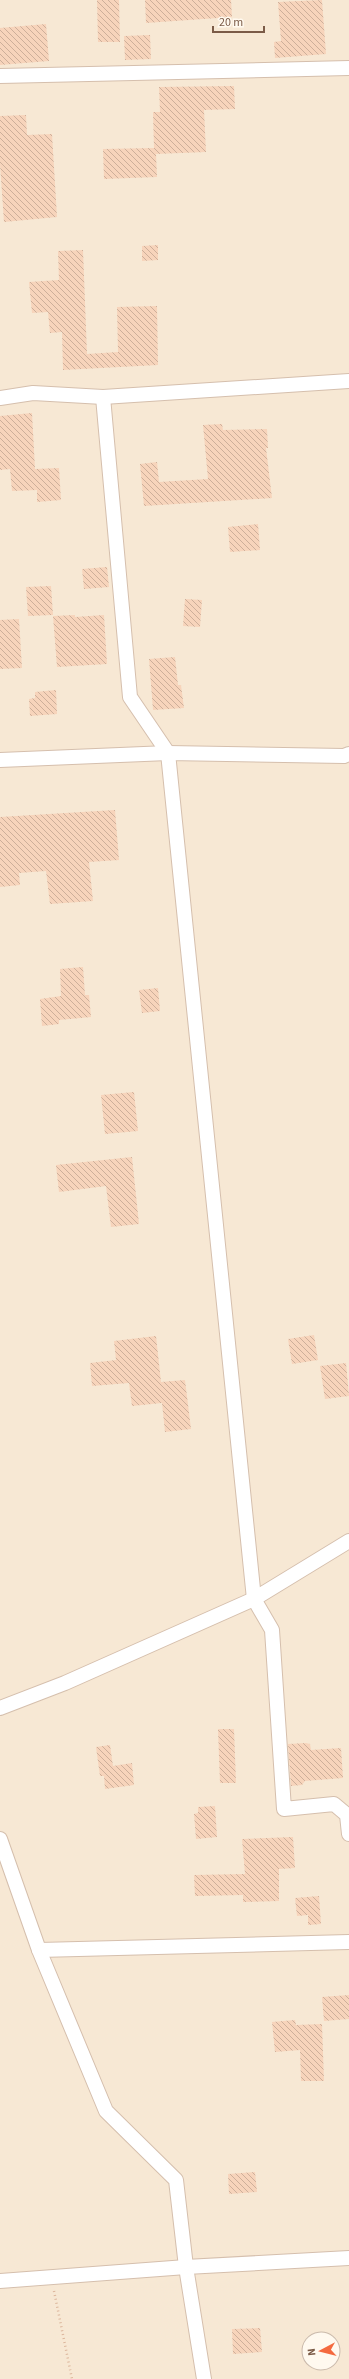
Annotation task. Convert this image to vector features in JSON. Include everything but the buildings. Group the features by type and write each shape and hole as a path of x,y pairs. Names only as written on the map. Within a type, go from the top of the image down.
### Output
{"street":[{"path":"0,76 349,68"},
{"path":"0,398 33,393 103,397 349,381"},
{"path":"103,397 130,697 168,753 254,1599 272,1630 284,1809 334,1804 347,1815 349,1834"},
{"path":"0,760 168,753 344,756 349,754"},
{"path":"0,1708 65,1683 254,1599 349,1541"},
{"path":"0,1839 39,1950 106,2110 176,2180 186,2267 204,2379"},
{"path":"39,1950 349,1942"},
{"path":"0,2281 186,2267 349,2258"}],"path":[{"path":"51,2277 72,2379"}],"shaded area":[{"path":"0,0 349,0 349,2379 0,2379"}]}
